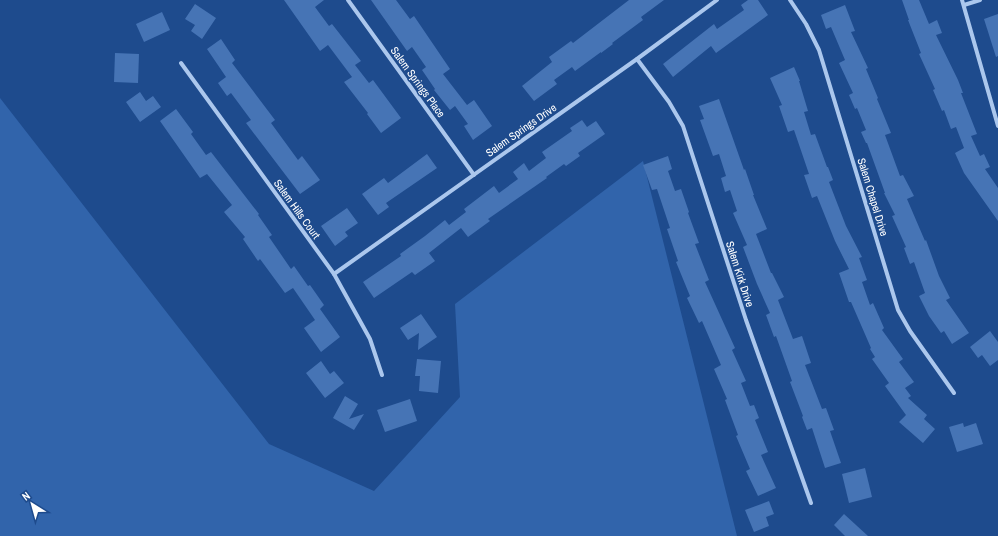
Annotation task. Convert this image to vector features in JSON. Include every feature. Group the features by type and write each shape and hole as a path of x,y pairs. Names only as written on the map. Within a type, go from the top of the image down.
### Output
{"street":[{"name":"Salem Springs Place","path":"348,0 474,175"},
{"name":"Salem Springs Drive","path":"334,274 637,59 717,0"},
{"name":"Salem Chapel Drive","path":"790,0 806,24 819,50 898,310 910,331 954,393"},
{"path":"962,0 998,126"},
{"path":"964,5 980,0"},
{"name":"Salem Kirk Drive","path":"637,59 669,102 683,126 746,320 810,503"},
{"name":"Salem Hills Court","path":"181,63 334,274 370,339 382,375"}],"shaded area":[{"path":"0,98 269,444 374,491 460,397 455,304 643,161 737,536 0,536"}],"building":[{"path":"284,0 324,0 315,7 329,26 332,24 361,61 355,65 369,83 373,80 401,118 381,133 367,114 368,113 344,82 352,77 328,45 320,51"},
{"path":"371,0 396,0 410,19 414,16 450,69 443,74 467,105 474,100 492,126 473,140 464,126 468,124 455,106 450,110 434,90 435,89 422,70 426,67 412,47 407,51"},
{"path":"629,0 664,0 641,17 643,20 601,53 575,71 572,67 554,80 557,84 534,101 522,86 552,62 549,57 571,41 573,43"},
{"path":"748,0 758,0 768,15 716,53 711,46 673,77 663,64 714,24 717,29 744,10 741,5"},
{"path":"902,0 919,0 929,24 937,20 942,33 936,35 958,80 963,93 961,93 977,134 971,136 980,156 984,154 990,167 985,169 998,188 998,221 964,173 955,153 964,148 956,127 951,129 944,110 942,111 933,90 935,89 919,54 921,53"},
{"path":"195,4 216,18 202,39 191,31 195,25 185,19"},
{"path":"845,5 855,31 851,32 868,68 866,69 891,133 885,135 900,176 903,175 914,196 907,199 925,241 926,240 939,276 950,298 946,300 969,333 952,344 944,331 941,333 929,316 919,296 925,293 914,262 910,264 904,248 906,247 892,216 895,215 884,193 867,143 861,132 866,130 857,108 855,109 849,95 853,93 839,63 845,60 831,27 826,29 821,15"},
{"path":"162,12 170,30 144,42 136,24"},
{"path":"998,14 998,56 996,57 984,19"},
{"path":"221,39 235,60 232,63 275,120 271,123 298,160 302,156 320,180 300,194 246,123 251,120 231,93 227,96 218,83 226,77 207,49"},
{"path":"115,53 139,54 138,83 114,82"},
{"path":"794,67 800,81 808,111 804,112 811,135 815,134 833,180 829,182 846,226 862,257 859,258 867,280 862,282 870,305 873,303 884,328 882,330 903,359 899,362 914,382 905,388 911,396 908,398 927,415 924,419 935,429 923,443 899,422 906,415 885,386 889,383 872,359 875,357 870,349 871,348 851,302 849,302 839,273 849,269 835,241 817,196 812,198 804,175 809,174 794,130 788,132 779,106 782,105 770,78"},
{"path":"140,92 146,101 153,96 161,107 140,122 126,102"},
{"path":"719,99 753,195 767,229 756,234 771,273 784,297 778,300 793,339 802,336 811,363 805,365 822,409 826,408 834,430 830,431 841,463 825,468 812,428 807,430 802,417 803,416 790,382 792,381 776,336 774,337 766,315 770,313 743,247 747,245 733,213 737,211 730,190 725,192 721,178 726,176 719,154 713,156 700,120 704,119 699,106"},
{"path":"176,109 193,132 191,134 206,155 211,152 259,214 258,215 272,235 269,237 291,269 294,266 324,305 320,309 340,337 321,352 304,328 315,320 293,288 285,293 260,259 258,261 243,239 245,237 224,212 232,205 207,174 200,178 160,121"},
{"path":"582,120 587,127 596,121 605,134 578,153 580,156 566,166 564,164 546,177 547,178 488,219 490,221 468,237 461,228 429,253 435,261 415,275 412,272 374,298 363,282 401,256 400,254 445,220 449,225 466,212 464,209 494,186 499,193 518,179 513,172 524,163 529,171 546,158 542,152 572,131 570,128"},
{"path":"427,154 437,168 386,203 389,207 378,215 362,194 384,178 388,183"},
{"path":"668,156 672,169 668,171 675,191 681,189 699,243 695,244 709,280 705,282 735,348 732,350 746,381 741,383 750,406 754,405 759,418 755,420 768,452 761,455 776,488 758,496 746,471 750,469 736,436 738,435 725,400 727,399 714,369 721,365 702,321 699,323 687,298 690,296 676,262 678,261 667,229 670,228 657,189 652,190 643,165"},
{"path":"347,208 358,223 345,232 348,236 335,246 321,226"},
{"path":"421,314 437,337 418,350 419,333 408,340 400,328"},
{"path":"990,331 998,342 998,360 990,366 982,355 978,358 970,347"},
{"path":"417,359 441,361 438,393 419,391 420,376 415,376"},
{"path":"321,361 330,374 334,371 344,383 325,398 306,373"},
{"path":"345,396 358,404 349,419 364,414 354,430 333,418"},
{"path":"410,399 417,421 385,432 377,410"},
{"path":"963,423 964,427 976,423 983,444 957,452 949,427"},
{"path":"865,468 872,497 849,503 842,474"},
{"path":"769,501 774,514 766,517 769,526 754,532 745,510"},
{"path":"844,514 868,536 845,536 834,525"}]}
